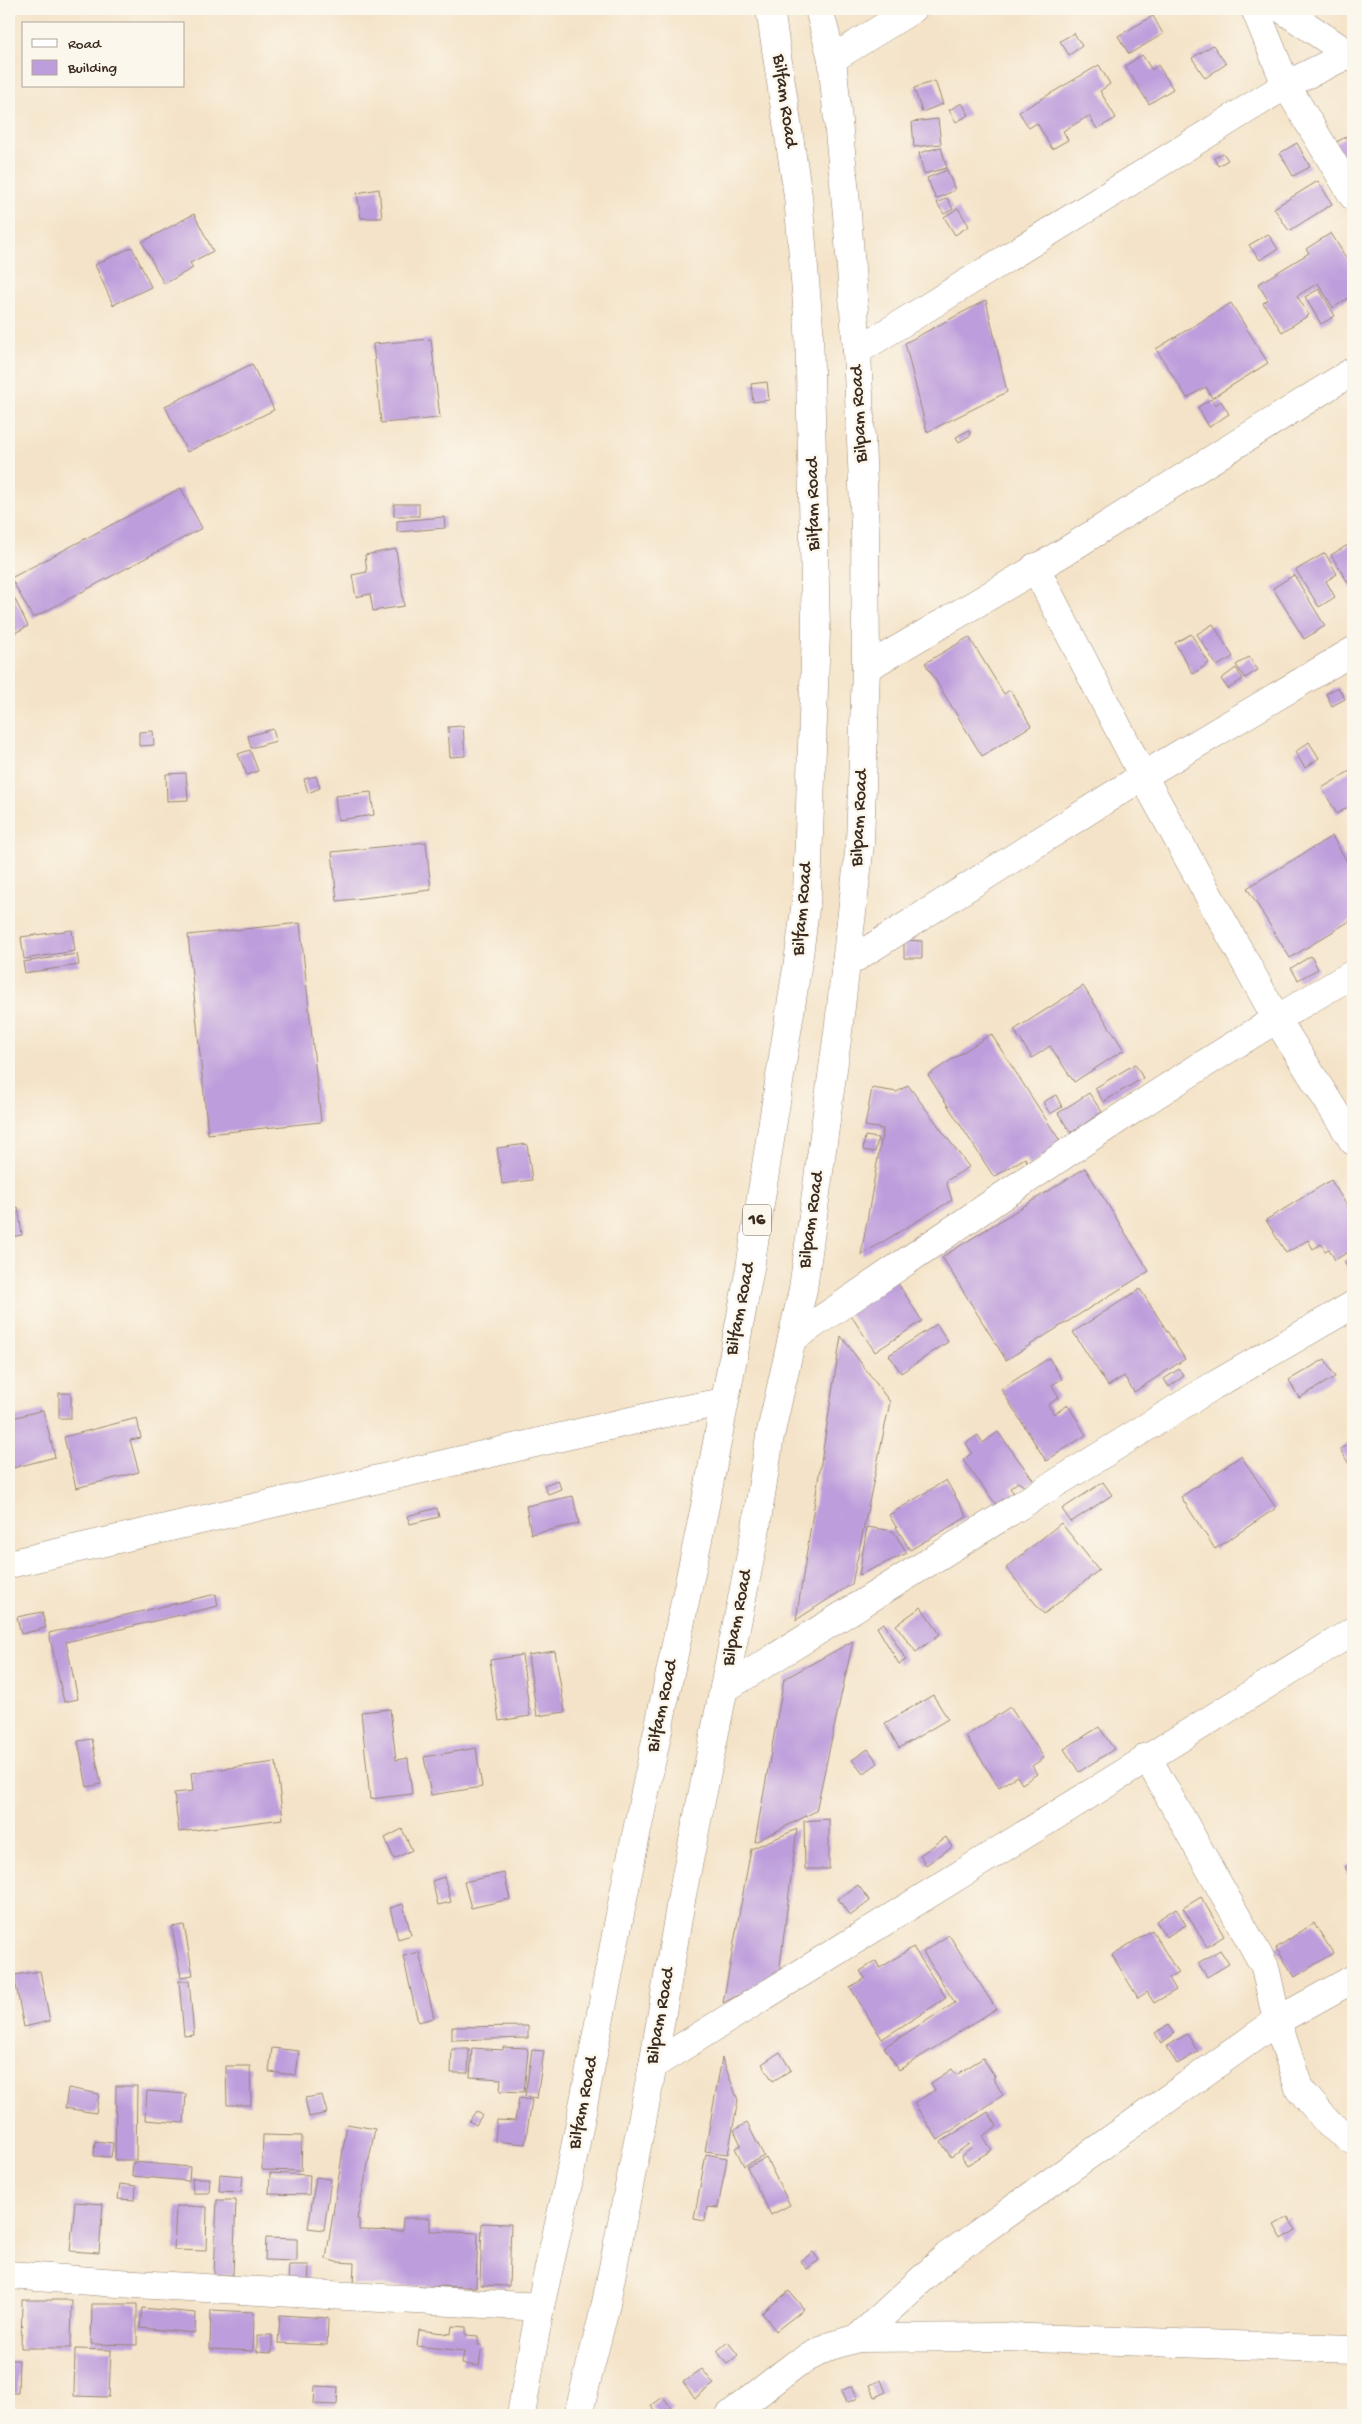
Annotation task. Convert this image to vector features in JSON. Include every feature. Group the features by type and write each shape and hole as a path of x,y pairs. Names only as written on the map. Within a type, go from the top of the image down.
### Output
{"street":[{"name":"Bilfam Road","path":"521,2415 540,2307 568,2184 626,1883 705,1506 751,1258 807,893 816,630 809,328 798,196 770,9"},
{"name":"Bilpam Road","path":"578,2415 605,2308 653,2065 682,1894 755,1534 770,1436 803,1289 860,844 866,668 865,529 847,214 832,59 819,9"},
{"path":"832,59 913,9"},
{"path":"1255,9 1286,85 1353,196"},
{"path":"1282,9 1351,55"},
{"path":"856,351 1286,85 1351,55"},
{"path":"866,668 1035,567 1066,551 1353,371"},
{"path":"1035,567 1143,776 1276,1018 1353,1141"},
{"path":"846,964 1143,776 1353,651"},
{"path":"792,1339 1158,1092 1276,1018 1353,974"},
{"path":"724,1689 1204,1392 1353,1305"},
{"path":"9,1564 660,1414 724,1402"},
{"path":"653,2065 1353,1631"},
{"path":"1147,1757 1265,1967 1278,2021 1299,2088 1317,2112 1353,2141"},
{"path":"858,2338 947,2256 1278,2021 1353,1979"},
{"path":"9,2275 540,2307"},
{"path":"730,2415 796,2364 830,2346 858,2338 1003,2337 1353,2349"}],"building":[{"path":"1153,16 1163,34 1129,54 1118,36"},
{"path":"1074,33 1082,46 1069,55 1060,41"},
{"path":"1213,45 1226,64 1205,78 1192,58"},
{"path":"1142,55 1152,70 1158,65 1173,89 1149,104 1125,66"},
{"path":"1099,65 1110,84 1100,91 1116,118 1097,129 1089,116 1063,131 1068,140 1052,149 1037,123 1029,128 1019,112"},
{"path":"935,81 943,104 922,112 914,88"},
{"path":"962,103 969,115 956,122 949,110"},
{"path":"938,119 941,144 914,147 912,122"},
{"path":"1347,136 1353,146 1353,173 1335,143"},
{"path":"1297,143 1310,167 1293,176 1280,153"},
{"path":"941,147 947,168 924,174 919,153"},
{"path":"1223,153 1228,160 1218,166 1214,158"},
{"path":"947,170 955,190 936,199 927,178"},
{"path":"1318,181 1332,204 1289,231 1274,208"},
{"path":"379,189 382,218 361,218 357,193"},
{"path":"947,198 953,209 944,214 937,203"},
{"path":"958,208 969,226 955,235 944,217"},
{"path":"194,214 213,251 190,263 193,268 164,284 142,242"},
{"path":"1331,233 1353,269 1353,295 1333,308 1318,283 1297,296 1309,315 1282,332 1263,303 1268,300 1258,284 1309,253 1306,249"},
{"path":"1268,234 1278,249 1260,260 1249,245"},
{"path":"132,247 151,287 113,305 95,265"},
{"path":"1319,289 1335,316 1321,324 1305,297"},
{"path":"986,300 1007,392 927,432 905,343"},
{"path":"1231,303 1268,363 1212,398 1206,387 1187,398 1156,349"},
{"path":"431,339 440,418 381,423 373,344"},
{"path":"252,364 274,410 187,452 165,406"},
{"path":"767,382 769,400 753,402 751,384"},
{"path":"1211,399 1215,405 1221,401 1229,414 1209,427 1198,407"},
{"path":"969,430 971,435 959,442 956,437"},
{"path":"181,488 202,528 33,618 11,578"},
{"path":"394,504 419,504 419,516 394,516"},
{"path":"444,517 445,528 397,532 397,521"},
{"path":"1353,542 1353,591 1331,555"},
{"path":"396,549 404,606 373,611 370,594 356,597 352,575 367,572 365,555"},
{"path":"1325,553 1337,574 1326,581 1335,597 1319,607 1296,570"},
{"path":"1294,575 1325,626 1304,639 1273,588"},
{"path":"9,587 28,626 9,636"},
{"path":"1213,624 1233,657 1217,666 1197,634"},
{"path":"1191,634 1209,663 1193,674 1175,643"},
{"path":"969,637 1004,694 1010,690 1031,726 982,756 925,663"},
{"path":"1249,657 1258,670 1245,678 1236,665"},
{"path":"1236,668 1243,679 1228,689 1221,679"},
{"path":"1338,687 1345,699 1332,706 1326,694"},
{"path":"463,726 465,756 450,757 448,727"},
{"path":"273,729 276,741 251,748 248,736"},
{"path":"153,731 154,745 139,746 139,732"},
{"path":"1309,742 1319,758 1305,768 1295,752"},
{"path":"250,750 258,771 247,775 238,754"},
{"path":"1353,769 1353,804 1337,814 1322,788"},
{"path":"186,773 188,800 167,801 166,774"},
{"path":"316,776 320,788 308,793 304,779"},
{"path":"371,792 374,815 338,820 335,796"},
{"path":"1332,836 1353,872 1353,919 1290,958 1247,888"},
{"path":"426,842 431,890 337,901 332,852"},
{"path":"300,923 321,1122 208,1134 188,935"},
{"path":"72,930 75,951 24,959 21,937"},
{"path":"904,940 922,941 922,958 904,958"},
{"path":"77,954 79,965 25,973 23,962"},
{"path":"1311,956 1318,969 1298,980 1291,968"},
{"path":"1083,986 1124,1050 1074,1082 1050,1046 1032,1058 1014,1030"},
{"path":"991,1034 1062,1144 1029,1166 1025,1158 994,1177 928,1075"},
{"path":"1135,1064 1143,1078 1103,1102 1095,1088"},
{"path":"908,1085 969,1167 946,1181 952,1200 861,1255 883,1129 865,1126 872,1088 897,1092"},
{"path":"1089,1093 1102,1112 1071,1133 1058,1113"},
{"path":"1056,1095 1062,1107 1050,1114 1043,1102"},
{"path":"865,1136 878,1138 875,1152 863,1150"},
{"path":"527,1144 532,1180 502,1184 497,1148"},
{"path":"1085,1168 1149,1271 1006,1360 942,1257"},
{"path":"1331,1180 1349,1209 1353,1206 1353,1249 1335,1260 1329,1249 1325,1251 1321,1244 1313,1249 1308,1240 1286,1253 1266,1220"},
{"path":"18,1207 22,1235 9,1237 9,1208"},
{"path":"1353,1255 1353,1272 1351,1273 1344,1262"},
{"path":"894,1277 922,1321 875,1352 846,1308"},
{"path":"1140,1289 1185,1359 1134,1392 1124,1376 1108,1386 1073,1332"},
{"path":"937,1324 948,1342 901,1373 889,1355"},
{"path":"841,1336 890,1402 852,1584 796,1620"},
{"path":"1049,1358 1062,1379 1052,1385 1059,1397 1048,1405 1054,1414 1068,1405 1086,1435 1046,1461 1001,1389"},
{"path":"1325,1359 1335,1377 1299,1398 1289,1380"},
{"path":"1179,1369 1184,1376 1169,1387 1164,1379"},
{"path":"59,1393 71,1393 71,1418 59,1418"},
{"path":"43,1410 55,1457 9,1469 9,1419"},
{"path":"137,1418 141,1438 130,1440 139,1472 76,1488 64,1437"},
{"path":"998,1432 1034,1481 1025,1487 1018,1482 1010,1488 1015,1495 998,1507 963,1460 972,1453 966,1443 978,1435 983,1443"},
{"path":"1353,1441 1353,1461 1349,1464 1340,1449"},
{"path":"1241,1456 1276,1508 1215,1549 1181,1497"},
{"path":"558,1480 561,1489 548,1494 544,1485"},
{"path":"946,1480 967,1517 910,1550 889,1515"},
{"path":"1103,1482 1112,1495 1071,1522 1062,1509"},
{"path":"573,1496 579,1524 531,1534 526,1506"},
{"path":"437,1508 439,1517 410,1524 407,1516"},
{"path":"1061,1523 1099,1570 1044,1614 1006,1568"},
{"path":"867,1527 893,1531 907,1553 859,1575"},
{"path":"216,1594 218,1606 66,1642 78,1699 64,1702 49,1633"},
{"path":"921,1607 940,1634 916,1652 896,1625"},
{"path":"42,1612 46,1628 21,1634 17,1617"},
{"path":"884,1623 906,1660 899,1664 877,1627"},
{"path":"853,1641 816,1811 755,1842 784,1679"},
{"path":"555,1651 565,1712 537,1716 528,1655"},
{"path":"522,1655 530,1716 499,1721 490,1660"},
{"path":"933,1695 948,1719 899,1748 885,1723"},
{"path":"1010,1707 1044,1758 1032,1766 1037,1774 1022,1784 1017,1776 999,1787 966,1736"},
{"path":"390,1709 396,1760 408,1758 412,1794 370,1799 361,1712"},
{"path":"1099,1727 1114,1749 1079,1772 1064,1749"},
{"path":"92,1739 101,1784 87,1787 78,1741"},
{"path":"476,1748 482,1787 431,1795 424,1757"},
{"path":"868,1749 878,1763 863,1774 852,1760"},
{"path":"276,1762 283,1819 179,1832 174,1793 193,1791 191,1773"},
{"path":"829,1819 829,1869 805,1869 804,1821"},
{"path":"402,1829 412,1850 394,1859 385,1838"},
{"path":"797,1829 779,1974 723,2003 751,1849"},
{"path":"946,1837 952,1847 926,1865 920,1855"},
{"path":"1353,1862 1353,1881 1345,1867"},
{"path":"504,1873 510,1899 471,1908 464,1882"},
{"path":"444,1877 451,1902 438,1905 432,1881"},
{"path":"858,1885 870,1901 850,1916 838,1899"},
{"path":"1201,1897 1224,1936 1207,1947 1183,1908"},
{"path":"403,1904 411,1935 398,1939 390,1908"},
{"path":"1176,1908 1186,1925 1166,1937 1156,1921"},
{"path":"1314,1923 1333,1953 1295,1977 1276,1948"},
{"path":"184,1925 193,1975 181,1977 172,1927"},
{"path":"1152,1930 1178,1973 1169,1978 1176,1990 1154,2003 1147,1992 1138,1998 1112,1955"},
{"path":"949,1935 996,2009 899,2070 884,2047 955,2003 923,1952"},
{"path":"913,1947 946,1998 882,2039 850,1987 865,1978 860,1971 876,1961 880,1968"},
{"path":"1220,1950 1229,1964 1207,1977 1198,1963"},
{"path":"419,1952 434,2018 418,2022 403,1956"},
{"path":"40,1971 50,2021 24,2027 14,1975"},
{"path":"179,1981 189,1981 194,2035 184,2036"},
{"path":"1168,2025 1174,2034 1161,2043 1155,2033"},
{"path":"528,2026 528,2038 452,2040 452,2027"},
{"path":"1187,2034 1198,2052 1177,2064 1166,2047"},
{"path":"503,2047 527,2048 524,2092 500,2091 501,2079 470,2077 472,2048 503,2050"},
{"path":"272,2048 299,2051 296,2075 269,2072"},
{"path":"452,2049 469,2049 468,2073 451,2073"},
{"path":"532,2050 544,2051 537,2098 525,2096"},
{"path":"780,2052 791,2070 773,2081 762,2064"},
{"path":"722,2058 738,2100 728,2154 705,2151"},
{"path":"983,2058 995,2077 993,2078 1003,2095 938,2140 914,2103 935,2090 931,2083 952,2069 956,2075"},
{"path":"226,2066 250,2066 251,2105 227,2105"},
{"path":"116,2086 137,2086 136,2160 115,2160"},
{"path":"68,2088 99,2094 96,2113 65,2108"},
{"path":"147,2091 186,2094 184,2123 145,2120"},
{"path":"322,2095 327,2113 309,2117 305,2098"},
{"path":"519,2098 532,2100 525,2144 495,2141 497,2120 515,2121"},
{"path":"476,2111 482,2115 476,2125 469,2121"},
{"path":"988,2112 997,2126 983,2136 992,2150 967,2165 961,2156 972,2147 969,2144 951,2157 941,2142"},
{"path":"747,2123 764,2156 744,2166 735,2148 741,2145 734,2130"},
{"path":"347,2124 375,2129 357,2219 359,2219 359,2230 402,2231 403,2218 430,2218 430,2231 478,2233 476,2287 353,2285 354,2263 336,2262 326,2259"},
{"path":"263,2135 302,2136 301,2171 262,2170"},
{"path":"95,2141 113,2143 111,2157 94,2156"},
{"path":"706,2154 727,2158 718,2208 707,2207 705,2221 694,2219"},
{"path":"766,2158 790,2205 771,2215 747,2167"},
{"path":"133,2162 190,2167 189,2181 132,2176"},
{"path":"270,2173 310,2175 309,2195 269,2194"},
{"path":"220,2174 243,2176 241,2192 219,2191"},
{"path":"316,2177 331,2179 324,2230 308,2228"},
{"path":"192,2178 210,2178 209,2193 193,2193"},
{"path":"120,2184 136,2186 135,2200 118,2199"},
{"path":"217,2200 236,2200 233,2275 214,2275"},
{"path":"75,2202 103,2204 99,2253 70,2251"},
{"path":"176,2206 207,2207 206,2251 174,2250"},
{"path":"1288,2217 1296,2230 1282,2239 1274,2225"},
{"path":"482,2223 511,2224 509,2286 480,2285"},
{"path":"266,2238 297,2239 297,2261 265,2260"},
{"path":"813,2252 819,2260 807,2269 801,2261"},
{"path":"289,2265 309,2265 308,2285 288,2283"},
{"path":"789,2291 804,2309 776,2331 762,2313"},
{"path":"22,2300 72,2300 71,2348 21,2348"},
{"path":"92,2304 137,2304 137,2345 91,2344"},
{"path":"142,2308 196,2313 195,2333 140,2328"},
{"path":"211,2310 254,2312 253,2351 210,2349"},
{"path":"280,2315 328,2318 327,2345 278,2343"},
{"path":"452,2326 466,2327 466,2335 478,2336 478,2345 482,2345 479,2366 462,2364 464,2351 417,2346 419,2330 451,2334"},
{"path":"257,2335 272,2335 272,2353 257,2352"},
{"path":"728,2342 738,2355 727,2364 717,2351"},
{"path":"75,2349 111,2350 109,2397 74,2396"},
{"path":"9,2360 19,2360 18,2393 9,2393"},
{"path":"702,2369 714,2384 695,2398 683,2382"},
{"path":"881,2380 886,2392 875,2397 870,2385"},
{"path":"315,2386 338,2387 337,2405 314,2404"},
{"path":"852,2386 858,2398 846,2403 841,2391"},
{"path":"663,2397 673,2410 666,2415 659,2415 651,2406"}]}
